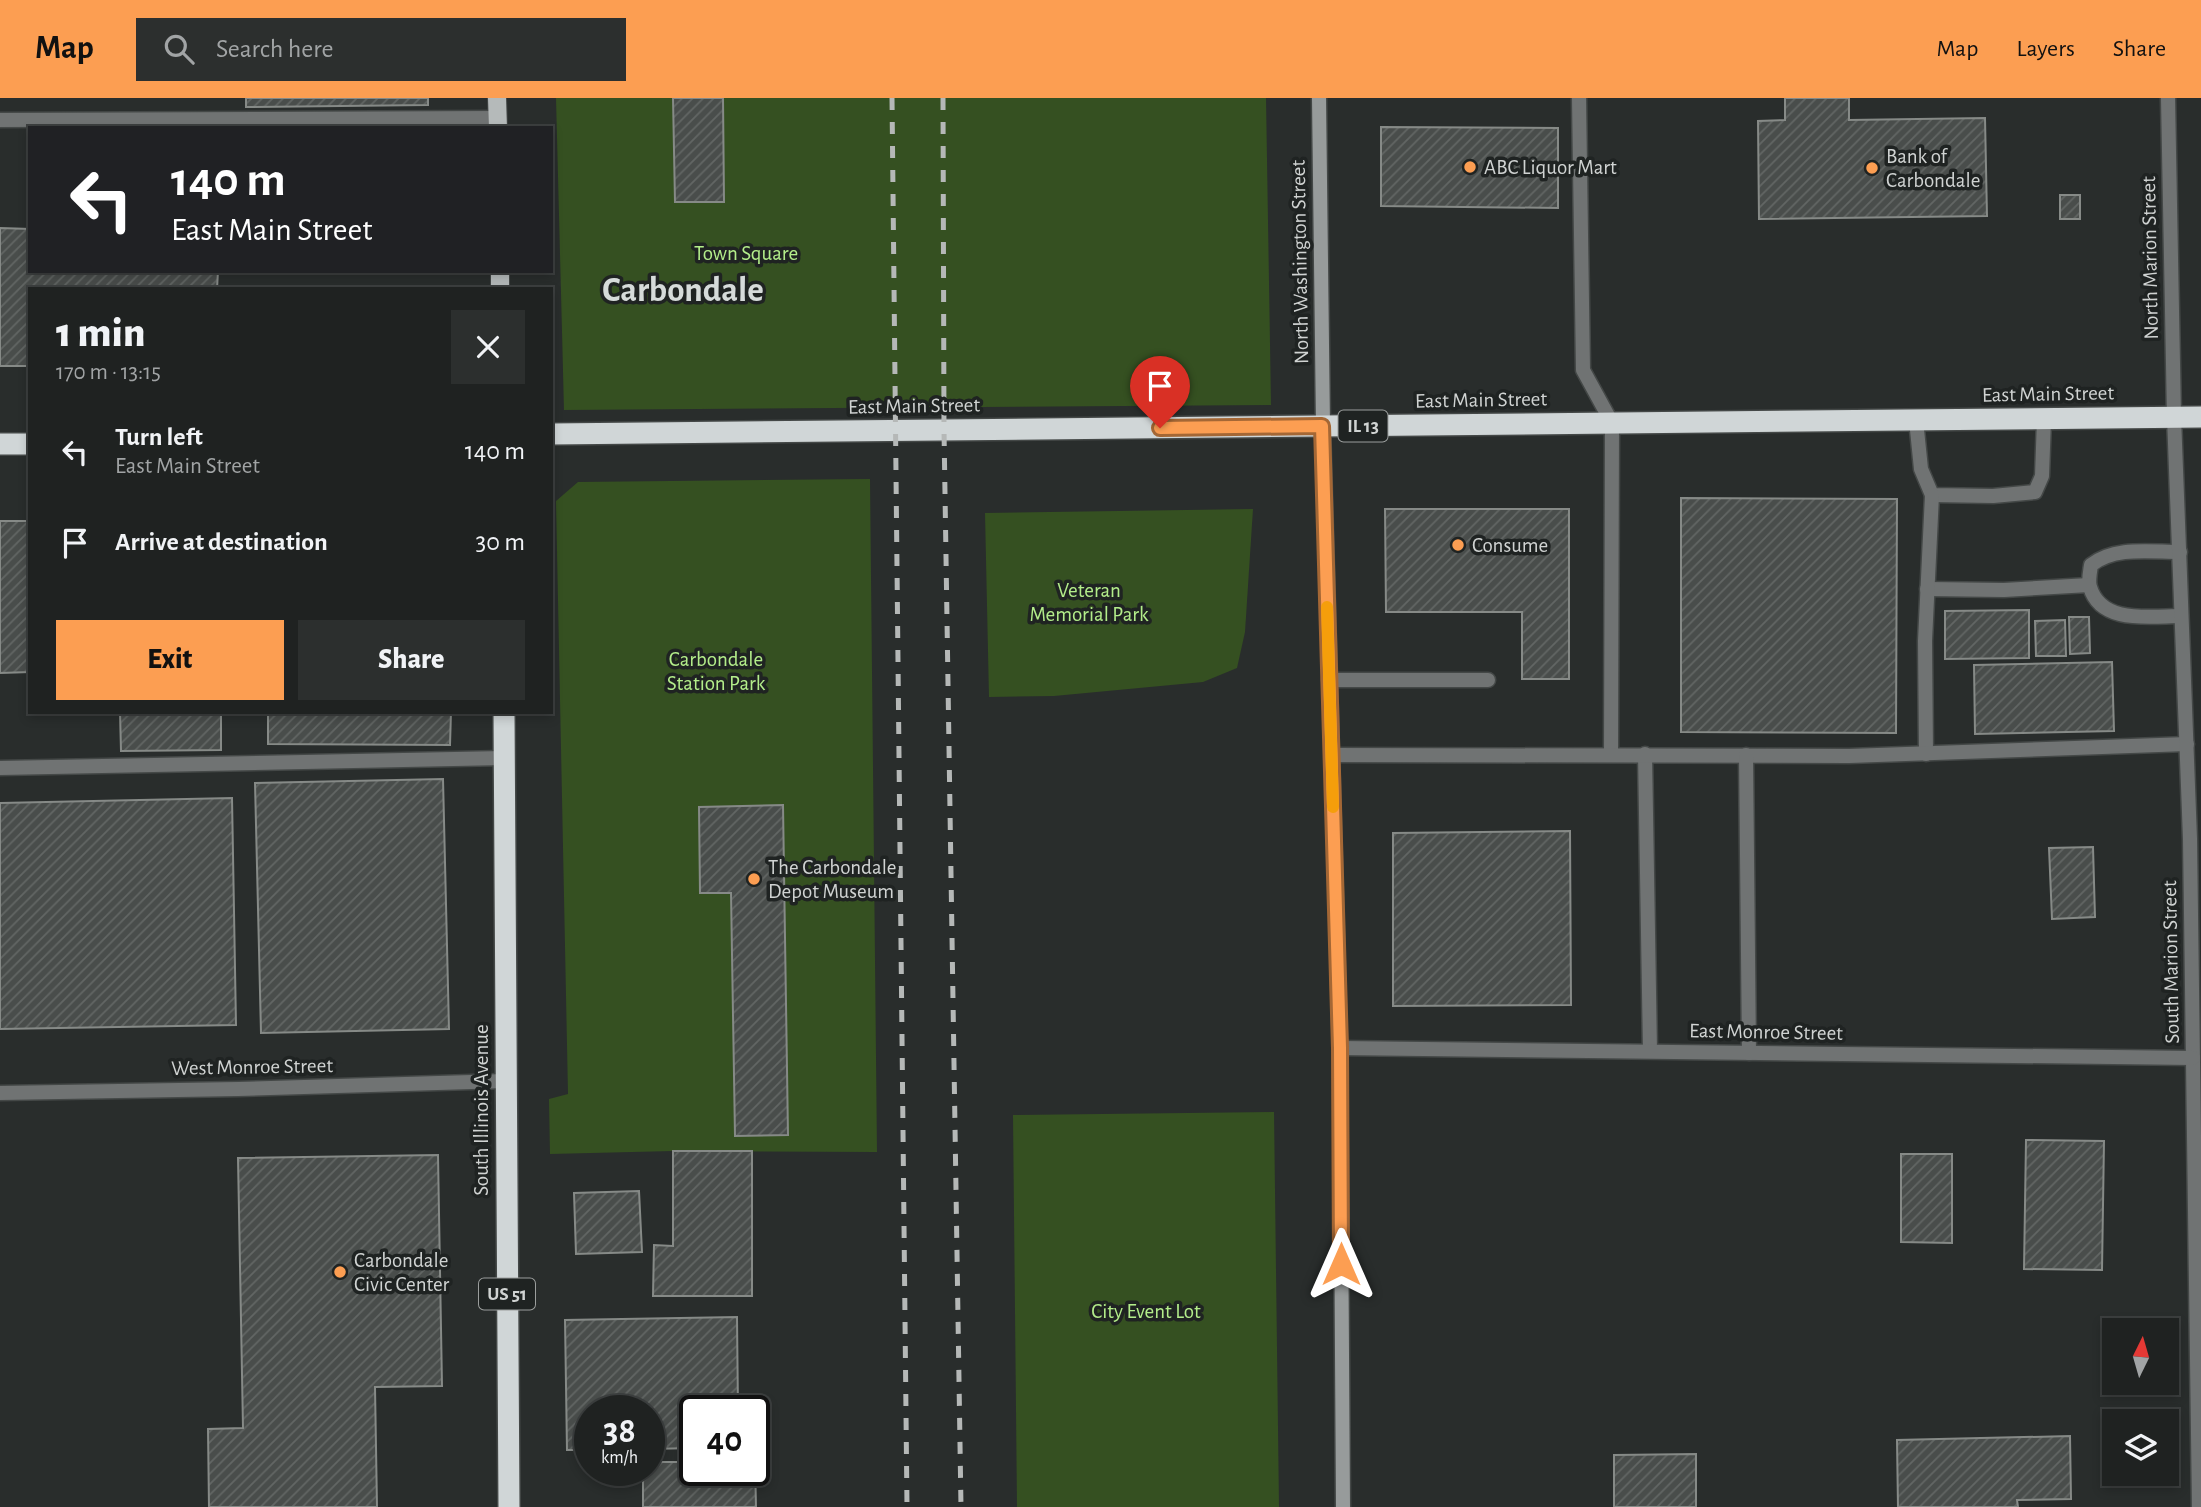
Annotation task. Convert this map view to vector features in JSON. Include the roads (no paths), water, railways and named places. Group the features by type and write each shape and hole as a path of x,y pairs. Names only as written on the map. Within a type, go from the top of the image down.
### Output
{"highway":[{"name":"East Main Street","path":"553,434 2201,417"},
{"path":"0,444 28,444"},
{"name":"South Illinois Avenue","path":"503,714 509,1507"}],"main road":[{"path":"497,98 498,123"}],"street":[{"name":"North Washington Street","path":"1319,98 1322,426 1340,1048 1343,1507"},
{"path":"1579,98 1583,370 1612,423 1611,755"},
{"name":"North Marion Street","path":"2168,98 2174,417"},
{"path":"0,120 498,123"},
{"name":"South Marion Street","path":"2174,417 2190,839 2198,1210 2199,1507"},
{"path":"1932,495 1993,496 2035,492 2042,476 2044,419"},
{"path":"1916,420 1921,470 1932,495 1927,589 1926,754"},
{"path":"2179,552 2119,552 2102,556 2091,565 2089,585 2098,602 2118,615 2181,616"},
{"path":"1927,589 2004,590 2089,585"},
{"path":"1329,680 1488,680"},
{"path":"1332,755 1926,754 2186,744"},
{"path":"1645,754 1650,1051"},
{"path":"1746,755 1749,1053"},
{"path":"0,768 504,758"},
{"name":"East Monroe Street","path":"1340,1048 2193,1058"},
{"name":"West Monroe Street","path":"0,1093 505,1081"}],"railway":[{"path":"892,98 907,1507"},
{"path":"943,98 944,430 961,1507"}],"place":[{"name":"ABC Liquor Mart","path":"1470,167"},
{"name":"Bank of Carbondale","path":"1872,168"},
{"name":"Consume","path":"1458,545"},
{"name":"The Carbondale Depot Museum","path":"754,879"},
{"name":"Carbondale Civic Center","path":"340,1272"}],"district":[{"name":"Carbondale","path":"683,290"}],"park label":[{"name":"Town Square","path":"746,253"},
{"name":"Veteran Memorial Park","path":"1089,602"},
{"name":"Carbondale Station Park","path":"716,671"},
{"name":"City Event Lot","path":"1146,1311"}]}
